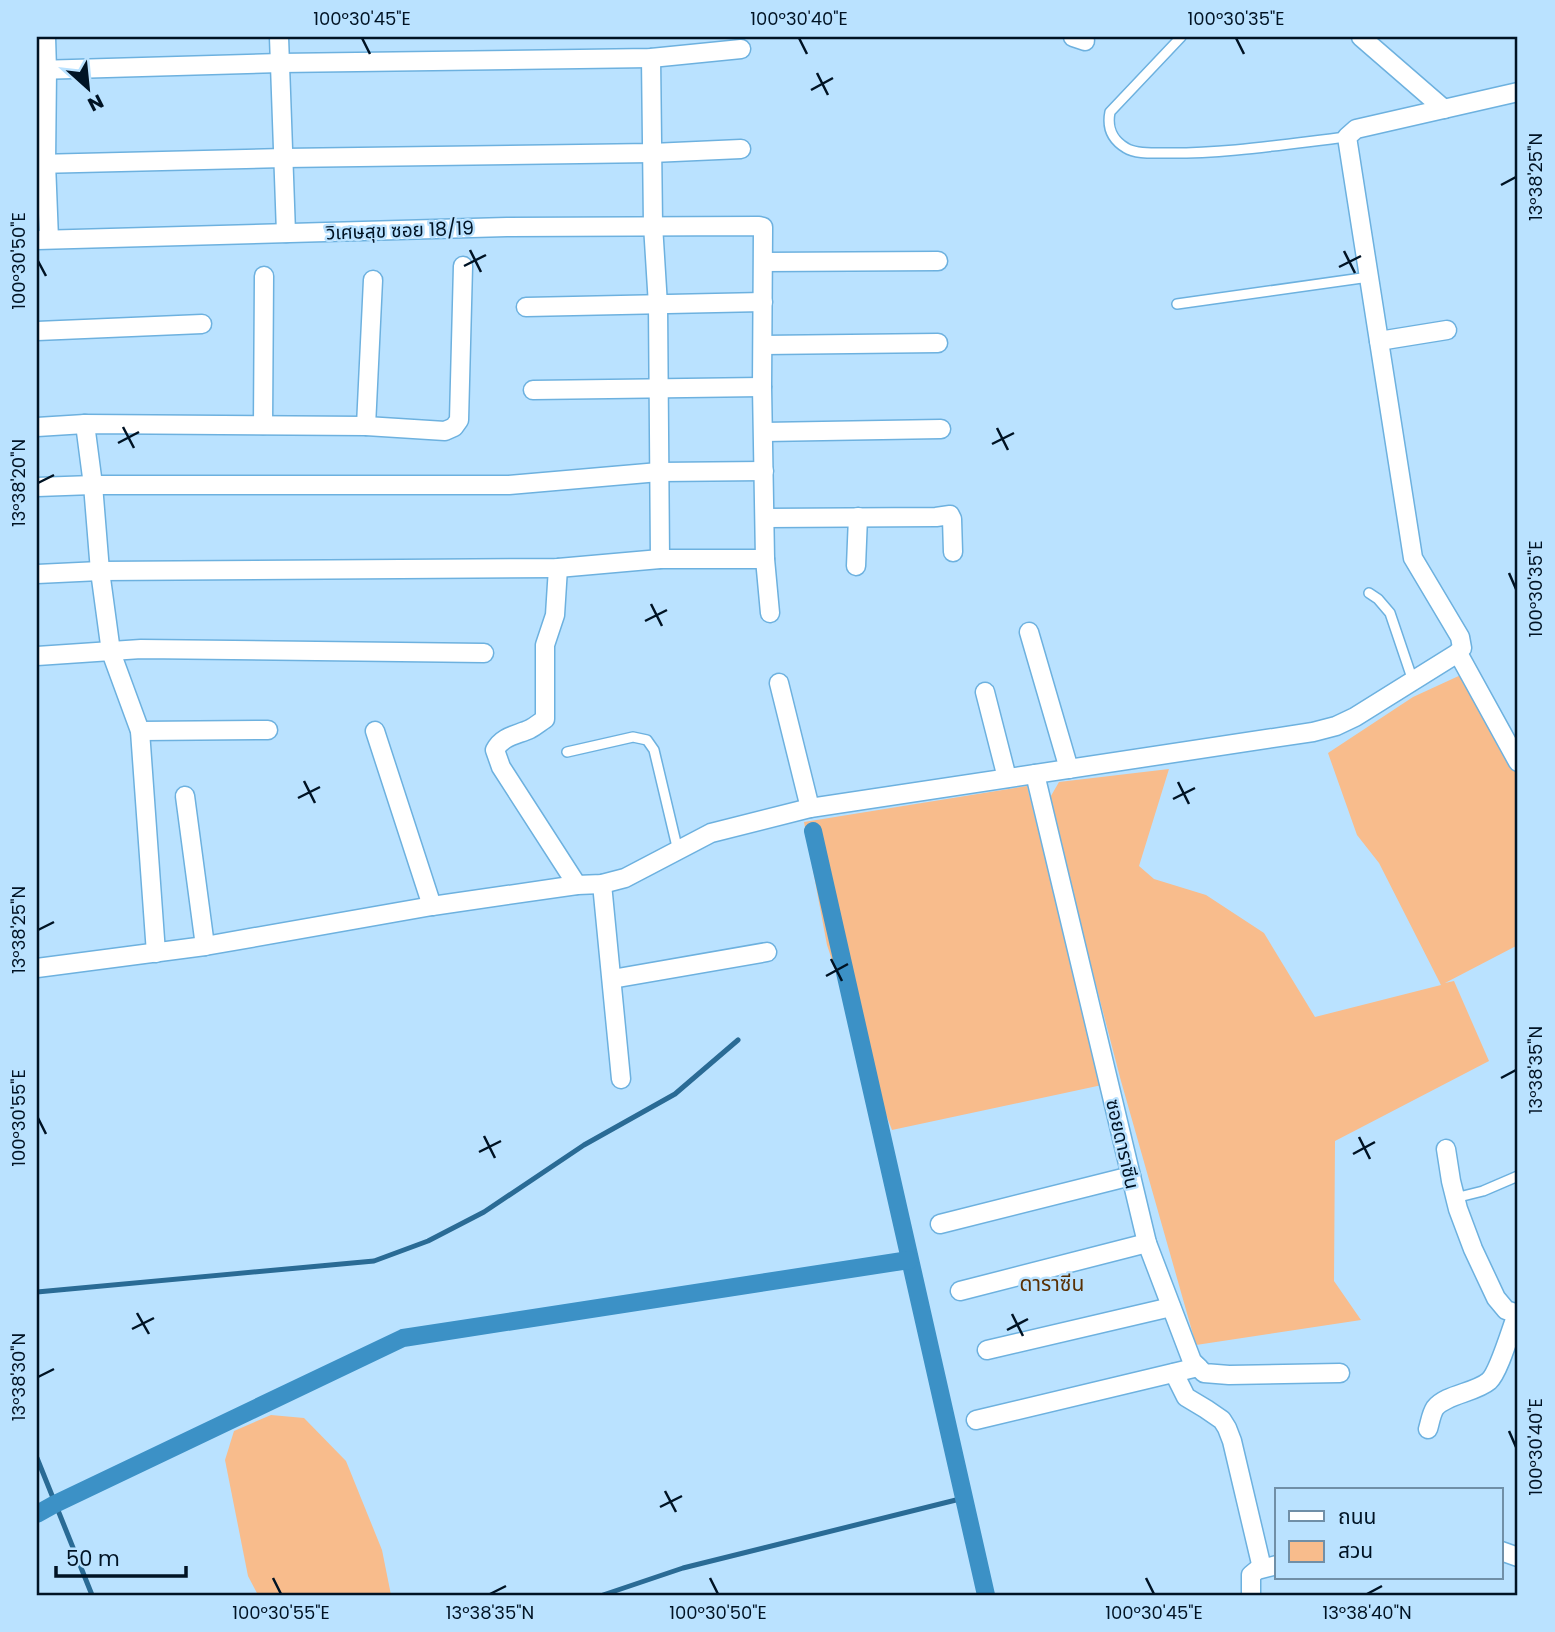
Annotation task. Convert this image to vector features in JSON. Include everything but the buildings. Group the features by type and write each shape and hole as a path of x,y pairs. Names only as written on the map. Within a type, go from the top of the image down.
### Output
{"street":[{"path":"43,240 42,70 46,37"},
{"path":"279,37 286,233"},
{"path":"1361,37 1444,109"},
{"path":"42,70 280,63 651,58 741,49"},
{"path":"651,58 660,559"},
{"path":"37,968 205,946 432,906 576,885 603,884 625,878 710,834 810,808 1313,732 1355,718 1462,648 1460,637 1413,558 1348,137 1356,129 1518,92"},
{"path":"41,164 741,149"},
{"name":"วิเศษสุข ซอย 18/19","path":"43,240 507,227 738,225 762,227 764,262"},
{"path":"770,612 765,559 762,387 764,262 938,261"},
{"path":"37,427 85,424 366,426 445,431 454,427 459,420 463,266"},
{"path":"263,425 264,276"},
{"path":"366,426 373,280"},
{"path":"526,307 763,302"},
{"path":"37,331 202,324"},
{"path":"1379,341 1447,330"},
{"path":"764,345 938,343"},
{"path":"533,390 762,387"},
{"path":"85,424 111,652 140,731 156,953"},
{"path":"764,432 942,429"},
{"path":"37,487 509,485 659,471 764,471"},
{"path":"765,518 950,515 953,552"},
{"path":"856,566 858,517"},
{"path":"37,574 100,570 558,568 660,559 765,559"},
{"path":"558,568 555,615 545,645 545,719 533,728 508,737 499,743 495,750 501,767 576,885"},
{"path":"1029,632 1069,769"},
{"path":"37,656 141,649 484,653"},
{"path":"1458,653 1518,762"},
{"path":"779,683 810,808"},
{"path":"985,692 1007,778"},
{"path":"140,731 268,730"},
{"path":"375,731 432,906"},
{"name":"ซอยดาราซีน","path":"1035,774 1147,1244 1192,1361 1198,1367"},
{"path":"186,796 205,946"},
{"path":"603,884 621,1079"},
{"path":"612,979 767,952"},
{"path":"1428,1429 1437,1405 1481,1387 1491,1379 1518,1314 1506,1310 1496,1298 1473,1249 1455,1198 1446,1149"},
{"path":"940,1224 1131,1176"},
{"path":"960,1291 1147,1244"},
{"path":"987,1350 1171,1307"},
{"path":"976,1420 1198,1367 1204,1373 1229,1375 1340,1373"},
{"path":"1174,1373 1186,1397 1213,1413 1227,1428 1232,1441 1269,1567 1251,1575 1251,1595"}],"lane":[{"path":"1181,37 1110,112 1107,125 1114,137 1127,149 1148,153 1201,154 1348,137"},
{"path":"1177,304 1369,277"},
{"path":"1369,593 1390,613 1413,681"},
{"path":"567,752 633,737 647,740 654,750 678,851"},
{"path":"1455,1198 1483,1191 1518,1176"}],"green space":[{"path":"1463,674 1518,774 1518,945 1445,983 1454,981 1489,1061 1335,1141 1334,1281 1361,1320 1196,1345 1121,1081 1048,801 1059,782 1169,769 1139,866 1154,879 1206,895 1264,933 1315,1017 1441,985 1379,863 1357,835 1328,753 1413,697"},
{"path":"1027,786 1102,1085 892,1130 827,945 804,822"},
{"path":"271,1415 304,1418 346,1461 382,1550 391,1595 258,1595 248,1576 225,1460 234,1431"}],"waterway":[{"path":"813,831 986,1595"},
{"path":"37,1292 374,1261 428,1241 484,1212 584,1145 675,1094 738,1040"},
{"path":"37,1514 403,1338 909,1260"},
{"path":"37,1458 92,1595"},
{"path":"603,1595 683,1568 964,1498"}],"district":[{"name":"ดาราซีน","path":"1052,1284"}]}
